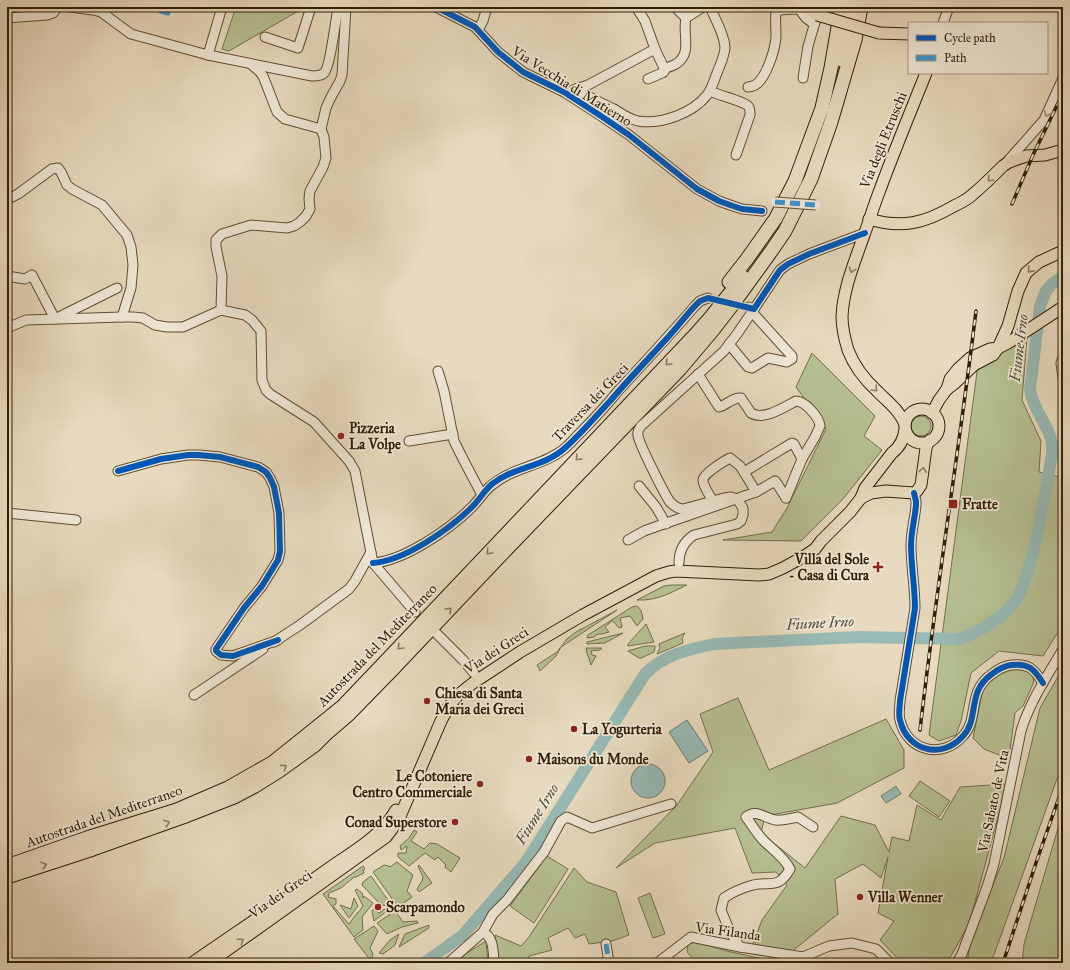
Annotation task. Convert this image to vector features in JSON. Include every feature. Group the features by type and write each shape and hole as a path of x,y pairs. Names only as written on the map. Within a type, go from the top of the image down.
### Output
{"highway":[{"path":"695,335 704,315 776,218 795,181 822,108 831,68 840,7"},
{"name":"Autostrada del Mediterraneo","path":"7,866 87,838 177,810 228,788 272,763 343,706 695,335 742,278 762,251 781,221 798,187 815,147 828,111 848,30 852,7"},
{"path":"680,369 729,309 772,250 788,225 808,186 832,122 855,40 861,7"},
{"path":"680,369 697,355 713,338 742,303 774,258 808,200 838,123 858,52 868,7"},
{"name":"Autostrada del Mediterraneo","path":"7,877 94,849 176,820 234,797 279,771 315,745 349,714 392,670 680,369"}],"main road":[{"path":"807,12 878,33 908,34"},
{"name":"Via degli Etruschi","path":"869,219 926,74"},
{"path":"930,440 923,442 915,441 909,436 902,417 892,405 865,379 854,364 848,351 842,318 844,302 851,273 869,219 878,222 897,224 920,222 947,211 971,196 1009,162 1026,156 1046,155 1063,150"},
{"path":"1003,346 1018,291 1026,274 1039,262 1063,250"},
{"path":"932,413 947,389 950,379 970,358 990,349 1003,346 1063,307"},
{"path":"861,498 871,492 886,491 914,493 921,485 926,445 937,432 938,422 936,417 928,410 918,410 909,415 905,426"},
{"name":"Via dei Greci","path":"209,963 386,837 395,826 403,810 448,708 458,695 473,683 541,639 656,576 676,571 759,575 769,574 803,557 815,549 821,541 842,521 861,498 865,488 904,439 905,426"},
{"name":"Via dei Greci","path":"886,491 879,484 878,479 896,454 896,450"},
{"name":"Via dei Greci","path":"192,963 307,884 364,843 389,822 396,809 433,720 448,694 474,673 549,626 651,570 667,564 679,563 756,568 782,562 821,541"}],"street":[{"path":"7,18 47,15 53,13 58,7"},
{"path":"70,7 101,12 131,34 208,55 312,76 323,74 326,70 338,7"},
{"path":"208,55 222,7"},
{"path":"264,37 298,48 311,7"},
{"path":"221,310 222,276 216,240 222,234 251,226 287,228 294,226 306,216 310,209 308,199 310,191 326,158 324,137 321,129 326,108 342,75 346,7"},
{"name":"Via Vecchia di Matierno","path":"436,7 475,27 498,52 523,72 564,92 629,135 697,189 730,206 762,211"},
{"path":"478,30 483,21 487,7"},
{"path":"675,7 686,18"},
{"path":"648,79 664,72 665,68 679,61 685,53 686,47 684,29 686,18 703,7"},
{"path":"576,89 627,117 639,121 668,119 686,112 701,102 710,91 725,48 722,34 710,7"},
{"path":"943,22 949,7"},
{"path":"638,10 645,21 651,40 662,65 665,68"},
{"path":"748,87 755,85 762,78 772,58 776,38 776,12 780,10 807,12 808,46 803,78"},
{"path":"564,92 588,85 655,49"},
{"path":"251,64 263,76 268,86 276,112 285,119 321,129"},
{"path":"1003,166 1044,120 1063,78"},
{"path":"710,91 742,103 749,108 750,115 736,155"},
{"path":"7,196 12,198 52,169 58,168 67,185 102,205 127,235 131,247 133,265 131,288 122,317"},
{"path":"775,202 816,205"},
{"path":"679,563 679,555 689,539 694,535 737,524 741,521 743,508 737,499 728,497 678,509 668,498 641,446 638,432 641,426 721,354 737,334 751,309 780,270 788,264 809,254 865,233"},
{"path":"7,276 25,279 32,275 55,319"},
{"path":"55,319 117,288"},
{"name":"Traversa dei Greci","path":"373,563 384,562 425,544 455,523 472,507 490,486 503,477 552,457 565,448 596,417 695,306 700,301 708,298"},
{"path":"729,344 748,367 752,368 768,358 787,362 792,359 790,353 751,309"},
{"path":"7,328 26,320 122,317 143,318 155,325 182,327 221,310 246,315 261,331 262,380 266,390 314,422 349,461 355,471 373,563 415,612"},
{"path":"1051,315 1063,311"},
{"path":"1063,357 1060,363 1063,378"},
{"path":"438,371 444,391 454,440 482,495"},
{"path":"628,540 644,531 756,492 775,481 786,498 802,459 820,426 818,420 804,403 799,401 796,401 774,413 758,416 751,413 741,398 735,398 719,407 698,374"},
{"path":"408,441 453,434"},
{"path":"744,472 792,443 802,459"},
{"path":"118,471 161,459 199,455 220,457 258,467 266,472 274,487 279,513 280,551 278,560 262,586 244,608 216,651 220,655 233,656 278,640"},
{"path":"712,501 703,480 705,476 730,458 735,461 744,472 756,492"},
{"path":"640,486 656,507 666,524"},
{"path":"914,493 916,505 911,547 915,608 900,701 900,719 905,731 914,742 920,747 926,749 938,750 953,745 968,729 977,692 984,680 993,673 1008,666 1016,665 1052,668"},
{"path":"7,513 76,520"},
{"path":"194,695 300,625 349,589 371,552"},
{"path":"437,634 474,673"},
{"name":"Via Sabato de Vita","path":"957,963 962,954 994,864 1021,731 1025,718 1063,649"},
{"path":"1029,667 1037,674 1043,683"},
{"path":"448,963 483,932 493,914 507,900 544,852 561,820 567,817 592,828 671,804"},
{"path":"740,947 730,932 721,910 724,898 734,891 754,885 776,884 787,874 790,869 786,862 763,840 746,817 755,813 776,820 798,817 813,827"},
{"path":"483,932 487,935 492,944 494,963"},
{"name":"Via Filanda","path":"657,963 691,937 802,960"},
{"path":"802,960 829,946 852,943 876,949 890,963"},
{"path":"606,944 609,963"}],"green space":[{"path":"236,7 289,7 300,10 229,51 222,49"},
{"path":"1027,338 1022,400 1041,441 1039,472 1063,478 1063,624 1043,656 999,651 971,673 961,721 956,735 939,741 929,735 978,364"},
{"path":"812,353 875,416 864,436 882,450 843,499 801,541 723,540 772,532 787,508 826,429 796,387"},
{"path":"921,416 928,419 931,426 928,433 921,436 914,433 911,426 914,419"},
{"path":"687,585 657,598 637,600 664,586"},
{"path":"636,606 640,609 643,619 637,626 630,616 620,618 622,627 619,628 612,621 605,627 609,632 587,638 588,635 632,607"},
{"path":"617,610 561,647 556,656 540,671 537,665 557,652 567,639 576,632"},
{"path":"646,624 654,642 628,646 628,644"},
{"path":"623,633 605,643 587,644 587,642"},
{"path":"685,633 682,638 683,643 657,654 660,648 659,644"},
{"path":"645,646 655,646 654,652 639,658 628,651"},
{"path":"586,648 602,648 600,650 591,651 592,655 596,656 591,665 587,653"},
{"path":"1063,668 1063,762 991,963 967,963 971,939 1004,858 1040,708"},
{"path":"1011,669 1026,670 1035,675 1033,684 1023,706 1015,713 1010,750 999,755 984,749 973,738 983,688 998,675"},
{"path":"738,698 769,770 886,719 904,750 904,768 837,803 765,816 761,833 805,868 841,816 875,825 889,852 892,837 909,841 917,805 941,820 960,787 1007,784 969,924 947,963 902,963 880,940 894,921 878,913 888,857 881,878 863,864 835,879 838,914 790,953 752,947 762,920 787,885 776,872 752,873 735,828 655,843 616,868 677,805 713,752 700,714"},
{"path":"920,781 950,801 939,817 909,796"},
{"path":"1063,811 1063,963 1022,963 1024,944"},
{"path":"414,830 417,832 411,841 424,849 430,843 437,844 460,858 451,872 445,867 446,865 438,857 435,860 425,853 409,866 398,857 398,853 406,853 407,846 401,850 400,846 409,838"},
{"path":"547,856 568,869 534,923 510,906"},
{"path":"397,862 413,875 407,891 412,897 398,907 373,872 384,865 390,867"},
{"path":"419,865 432,883 419,892 417,889 423,877 418,866"},
{"path":"363,866 365,869 363,870 364,873 354,877 341,888 329,893 328,897 336,899 336,904 333,906 349,924 363,906 355,890 357,889 363,894 363,898 364,896 373,903 362,917 363,930 354,937 323,894"},
{"path":"574,868 587,882 616,892 629,935 612,941 589,944 585,934 575,938 568,928 548,938 552,950 529,956 527,963 499,963 495,935 521,946 529,937"},
{"path":"371,876 392,906 383,905 377,911 379,913 385,909 387,911 374,921 372,911 379,903 362,885 363,882"},
{"path":"650,893 665,934 653,938 638,898"},
{"path":"354,898 358,906 349,918 340,905 351,909"},
{"path":"395,911 403,922 417,921 418,923 402,927 387,934 377,923"},
{"path":"429,925 429,928 399,947 405,934"},
{"path":"374,926 378,931 370,948 373,954 371,961 354,939"},
{"path":"399,934 395,945 383,954 379,953 390,940"},
{"path":"486,941 488,963 453,963 459,958"},
{"path":"696,942 763,959 761,963 697,963 687,952 688,944"}],"water":[{"path":"687,720 708,751 689,763 669,732"},
{"path":"648,764 660,769 665,781 660,793 648,798 636,793 631,781 636,769"},
{"path":"896,786 901,794 886,803 881,796"}],"waterway":[{"name":"Fiume Irno","path":"424,963 463,935 526,862 645,674 652,667 668,657 714,644 858,637 960,639 990,624 1010,607 1021,591 1031,559 1052,454 1051,438 1033,402 1030,389 1040,306 1046,291 1063,276"}],"tunnel":[{"path":"708,298 748,307"}],"railway":[{"path":"1012,204 1033,155 1063,93"},
{"path":"920,730 976,311"},
{"path":"1003,963 1063,786"}],"marked path":[{"path":"145,7 168,13 170,7"},
{"path":"775,202 816,205"},
{"path":"606,944 609,963"}],"cycle path":[{"path":"436,7 475,27 498,52 523,72 564,92 601,116 629,135 697,189 730,205 742,209 762,211"},
{"path":"373,563 385,561 398,556 426,542 463,516 489,487 500,478 548,459 565,448 577,437 700,301 708,298 754,309 780,270 788,264 809,254 865,233"},
{"path":"118,471 161,459 199,455 220,457 258,467 266,472 274,487 279,513 280,551 278,560 262,586 244,608 216,651 221,655 233,656 278,640"},
{"path":"914,493 916,505 911,545 915,608 900,701 899,718 904,731 917,745 926,749 936,750 945,748 955,743 968,729 979,689 984,681 996,671 1008,666 1027,666 1037,674 1043,683"}],"place":[{"name":"Pizzeria La Volpe","path":"341,436"},
{"name":"Fratte","path":"953,504"},
{"name":"Villa del Sole - Casa di Cura","path":"878,567"},
{"name":"Chiesa di Santa Maria dei Greci","path":"427,701"},
{"name":"La Yogurteria","path":"574,729"},
{"name":"Maisons du Monde","path":"529,759"},
{"name":"Le Cotoniere Centro Commerciale","path":"480,784"},
{"name":"Conad Superstore","path":"455,822"},
{"name":"Villa Wenner","path":"860,897"},
{"name":"Scarpamondo","path":"378,907"}]}
